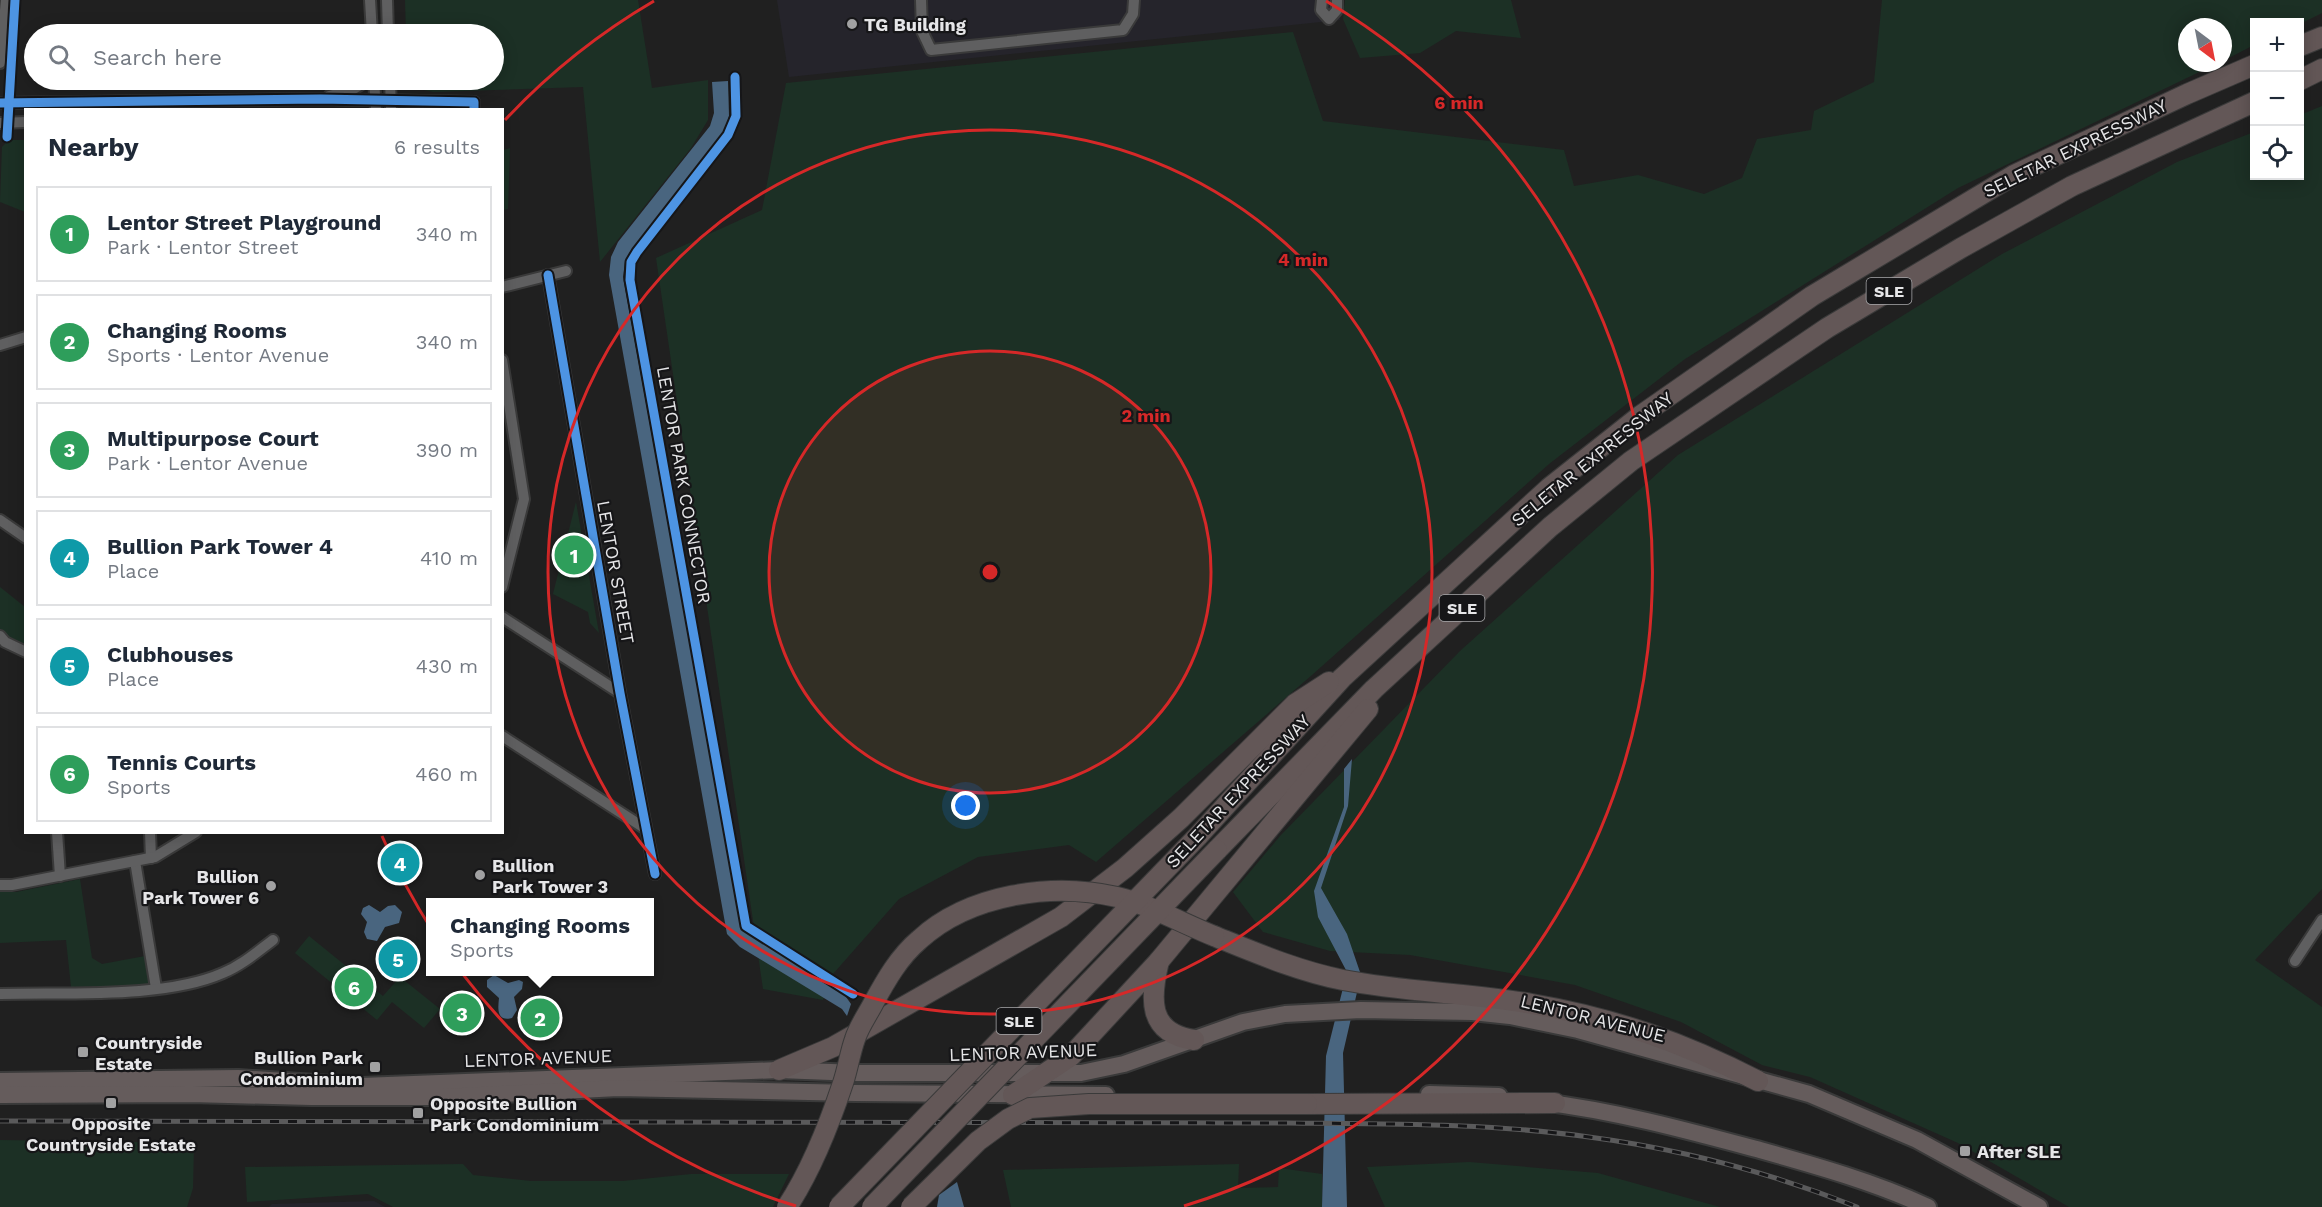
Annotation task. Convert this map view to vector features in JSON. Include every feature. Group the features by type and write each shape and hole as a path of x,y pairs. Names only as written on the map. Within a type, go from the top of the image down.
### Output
{"highway":[{"path":"2304,44 2322,37"},
{"name":"SELETAR EXPRESSWAY","path":"839,1207 1198,836 1342,678 1549,488 1640,416 1812,296 2014,175 2187,93 2250,67"},
{"path":"2304,78 2322,69"},
{"path":"2304,88 2322,81"},
{"name":"SELETAR EXPRESSWAY","path":"872,1207 1374,689 1550,527 1631,461 1827,328 1961,248 2072,186 2250,104"},
{"path":"779,1070 833,1047 1061,917 1125,868 1181,818 1295,704 1320,685 1342,678"},
{"path":"1013,1095 1071,1056 1159,961 1361,718 1370,705 1374,689"},
{"path":"787,1207 819,1147 843,1082 855,1037 881,989 904,955 919,939 949,918 972,908 1020,895 1068,892 1120,897 1247,950 1315,973 1373,985 1533,1004 1633,1028 1713,1058 1758,1081"},
{"path":"1159,961 1152,1000 1158,1019 1171,1032 1194,1040"},
{"path":"910,1207 978,1141 1008,1119 1030,1108 1089,1104 1356,1099 1555,1103"}],"main road":[{"name":"LENTOR AVENUE","path":"0,1081 238,1078 396,1086 459,1081 779,1070 857,1073 1047,1074 1107,1069 1242,1022 1274,1016 1306,1011 1444,1011 1510,1016 1578,1030 1809,1094 1898,1131 1975,1170 2039,1207"},
{"path":"855,1094 857,1073"},
{"name":"LENTOR AVENUE","path":"0,1095 191,1094 432,1097 618,1088 855,1094 1311,1094 1356,1099"},
{"path":"1555,1103 1648,1121 1842,1173 1928,1207"}],"street":[{"path":"0,63 6,0"},
{"path":"370,0 371,24"},
{"path":"387,0 388,24"},
{"path":"921,0 922,31 931,50 1123,30 1133,14 1134,0"},
{"path":"1322,0 1321,10 1329,19 1337,9 1337,0"},
{"path":"320,99 351,90"},
{"path":"375,90 376,106"},
{"path":"390,90 391,106"},
{"path":"0,103 320,99 376,106 474,102 474,108"},
{"path":"0,123 22,122"},
{"path":"504,286 566,271"},
{"name":"LENTOR STREET","path":"548,275 620,693 656,874"},
{"path":"0,345 24,338"},
{"path":"504,373 524,499 504,579"},
{"path":"0,519 24,537"},
{"path":"504,618 620,693"},
{"path":"2,640 24,650"},
{"path":"504,737 646,830"},
{"path":"57,834 60,876"},
{"path":"150,834 151,858"},
{"path":"0,885 12,885 151,858 174,847 193,834"},
{"path":"135,861 156,988"},
{"path":"2295,961 2322,920"},
{"path":"0,994 156,988 197,982 223,973 273,940"}],"shaded area":[{"path":"777,0 1342,0 1340,20 789,77"},
{"path":"374,1201 385,1207 269,1207 272,1204"}],"green space":[{"path":"405,0 638,0 652,88 708,80 708,120 691,148 600,262 583,87 504,90 504,24 406,24"},
{"path":"1345,0 1511,0 1521,38 1456,31 1420,53 1360,58 1343,19"},
{"path":"1882,0 2322,0 2322,13 2304,22 2304,18 2250,18 2250,47 2232,56 2232,18 2178,18 2178,72 2199,72 1958,188 1685,359 1549,464 1312,675 1096,862 1069,845 978,857 899,899 833,974 823,1000 763,989 656,258 762,210 786,83 1293,32 1323,121 1564,150 1574,186 1638,175 1704,194 1742,178 1757,139 1811,130 1814,111 1874,82"},
{"path":"424,90 494,90 434,92"},
{"path":"2322,106 2322,889 2255,960 2322,1007 2322,1207 2069,1207 1958,1143 1810,1077 1762,1065 1681,1022 1575,985 1410,955 1330,951 1263,932 1233,892 1280,836 1460,651 1678,455 2002,254 2177,162 2250,134 2250,180 2304,180 2304,113"},
{"path":"9,140 24,140 24,212 0,202 2,147"},
{"path":"510,148 508,209 504,210 504,150"},
{"path":"576,502 599,633 590,623 588,612 553,594"},
{"path":"0,587 24,606 24,644 0,633"},
{"path":"80,879 92,958 102,964 145,956 149,985 71,987 66,940 0,943 0,891 16,892"},
{"path":"309,936 383,996 400,977 440,1009 424,1028 392,1002 377,1020 295,953"},
{"path":"455,997 479,1018 469,1029 445,1009"},
{"path":"0,1140 194,1143 193,1188 187,1207 0,1207"},
{"path":"1469,1162 1598,1173 1720,1207 1385,1207 1367,1167"},
{"path":"463,1164 473,1175 531,1181 623,1181 691,1174 789,1174 773,1207 393,1207 368,1194 247,1202 245,1167"},
{"path":"1239,1164 1238,1188 1278,1187 1279,1168 1322,1174 1322,1207 1011,1207 1003,1170"}],"water":[{"path":"728,81 729,116 725,131 630,252 625,262 623,277 741,926 744,931 844,994 851,1004 847,1016 842,1009 740,947 727,934 609,275 611,257 618,242 710,126 714,113 712,82"},
{"path":"1352,759 1348,806 1321,888 1347,934 1361,975 1343,1053 1347,1207 1322,1207 1326,1056 1347,972 1318,917 1314,891 1344,807 1344,769"},
{"path":"369,905 380,912 388,906 395,905 402,912 399,923 385,927 377,941 367,939 364,932 367,922 361,914 363,908"},
{"path":"496,976 508,983 519,980 523,982 522,989 514,997 517,1010 512,1018 503,1018 499,1013 499,998 487,987 487,980"},
{"path":"957,1182 964,1207 937,1207 939,1195"}],"railway":[{"path":"0,1121 1288,1123 1476,1127 1551,1132 1623,1142 1691,1155 1792,1183 1857,1207"}],"cycle path":[{"path":"7,137 15,0"},
{"name":"LENTOR PARK CONNECTOR","path":"735,77 736,116 728,135 637,252 631,262 630,280 746,926 853,994"},
{"path":"0,103 320,99 474,102 474,108"},
{"path":"548,275 620,693 655,874"}],"place":[{"name":"TG Building","path":"852,24"},
{"name":"Lentor Street Playground","path":"574,555"},
{"name":"Bullion Park Tower 4","path":"400,863"},
{"name":"Bullion Park Tower 3","path":"480,875"},
{"name":"Bullion Park Tower 6","path":"271,886"},
{"name":"Clubhouses","path":"398,959"},
{"name":"Tennis Courts","path":"354,987"},
{"name":"Multipurpose Court","path":"462,1013"},
{"name":"Changing Rooms","path":"540,1018"},
{"name":"Countryside Estate","path":"83,1052"},
{"name":"Bullion Park Condominium","path":"375,1067"},
{"name":"Opposite Countryside Estate","path":"111,1103"},
{"name":"Opposite Bullion Park Condominium","path":"418,1113"},
{"name":"After SLE","path":"1965,1151"}]}
